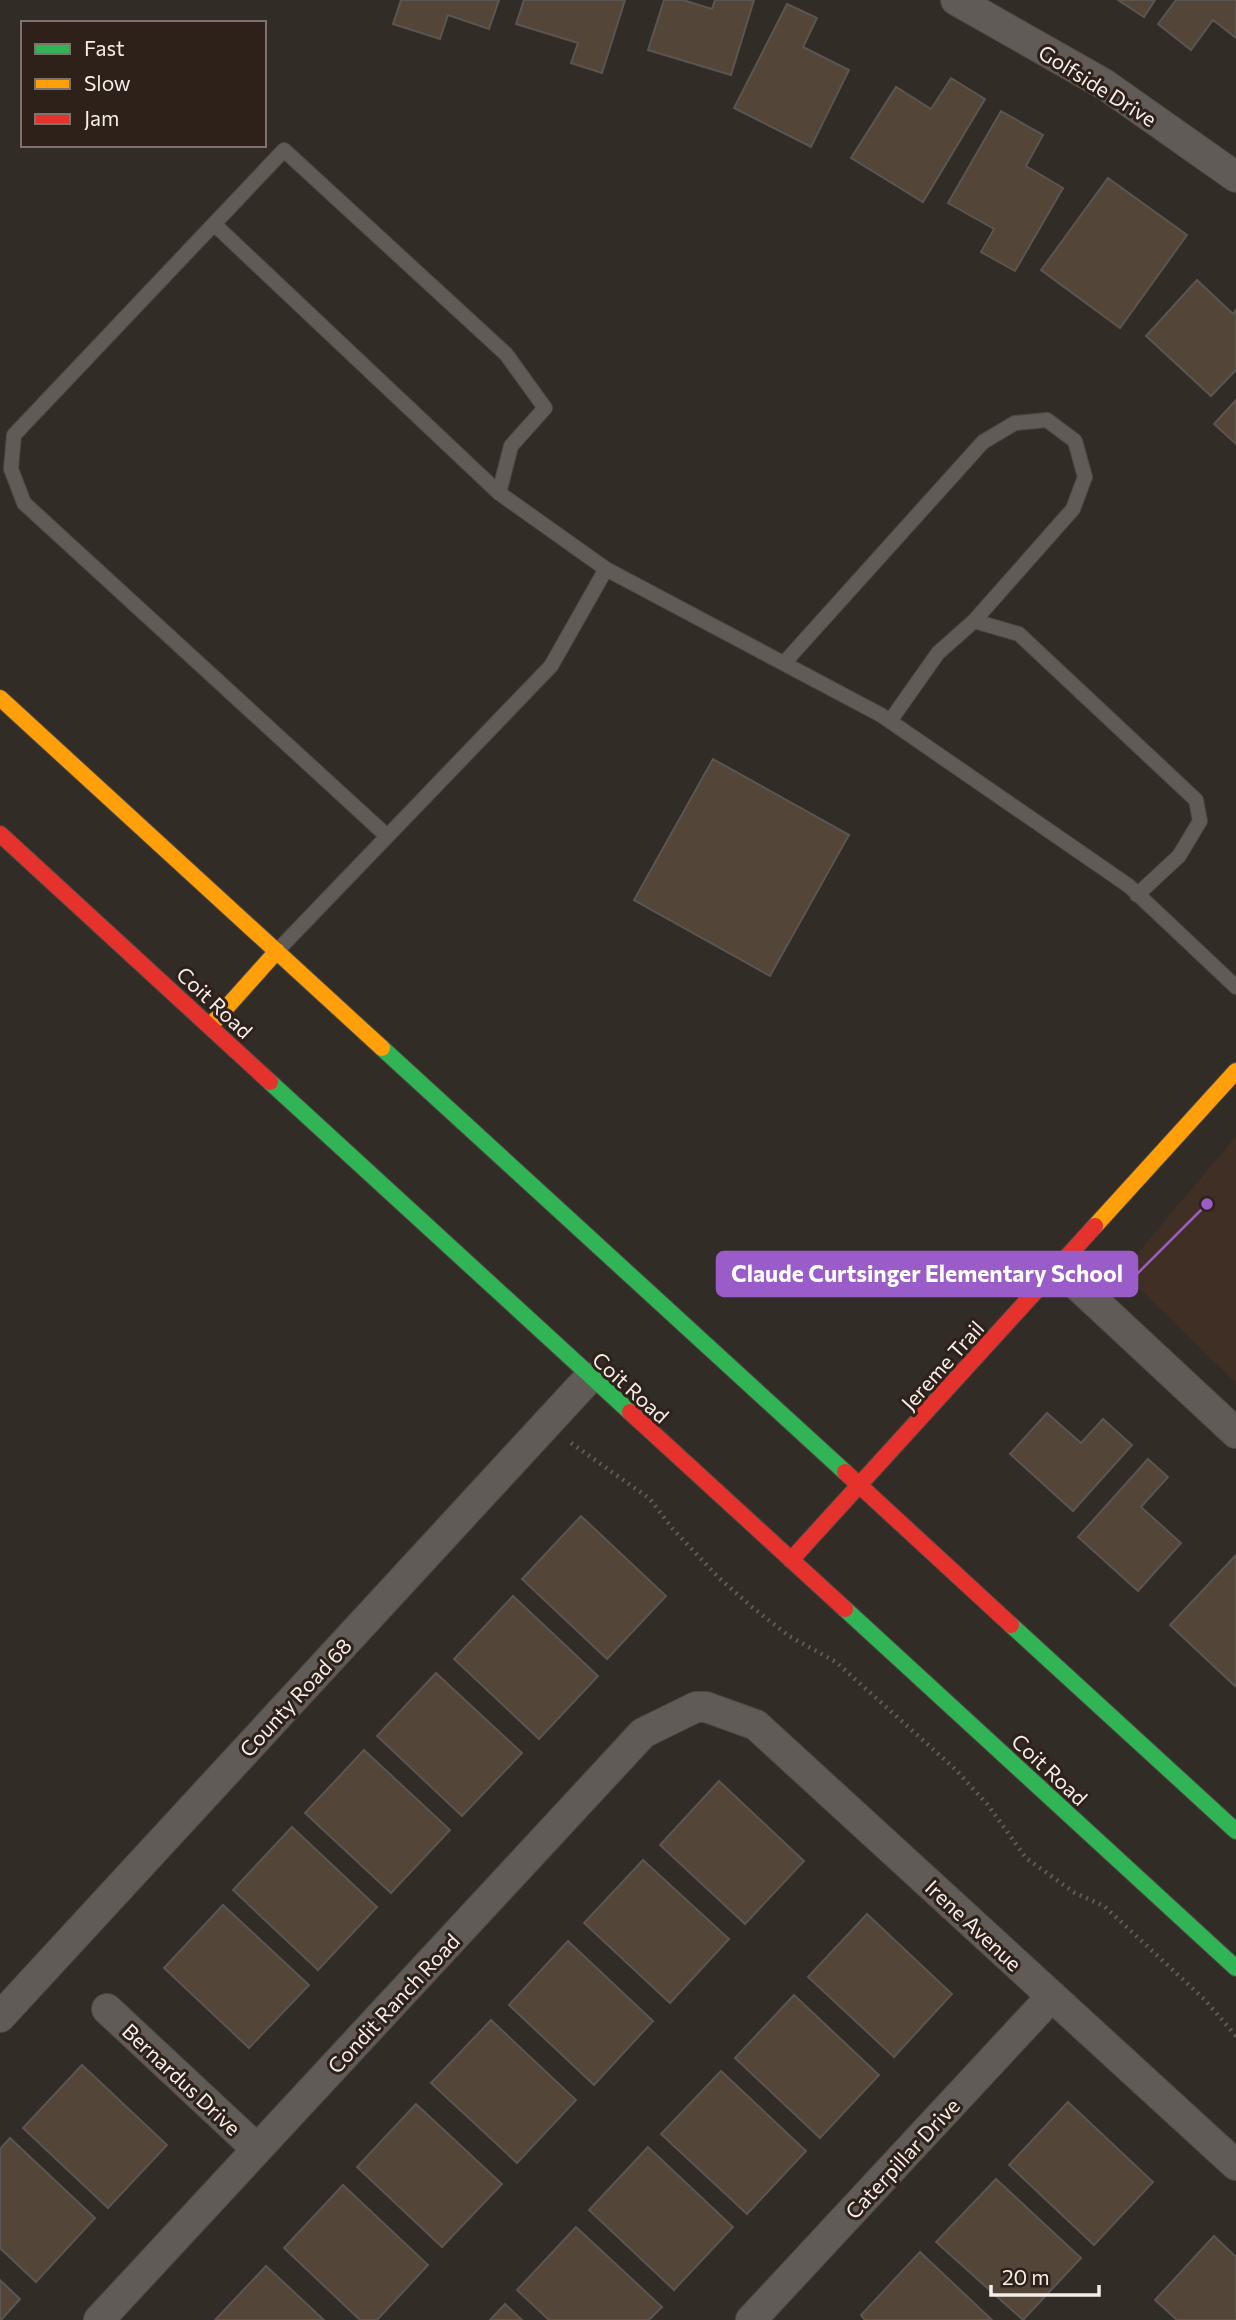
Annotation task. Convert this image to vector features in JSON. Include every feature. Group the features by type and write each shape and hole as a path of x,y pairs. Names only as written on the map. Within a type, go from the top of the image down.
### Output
{"main road":[{"path":"0,698 1236,1831"},
{"name":"Coit Road","path":"0,834 589,1378 1236,1968"},
{"path":"210,1026 277,951"},
{"name":"Jereme Trail","path":"790,1560 1236,1071"}],"street":[{"name":"Golfside Drive","path":"956,0 1104,84 1236,177"},
{"path":"1059,1268 1236,1433"},
{"name":"County Road 68","path":"0,2017 589,1378"},
{"name":"Irene Avenue","path":"701,1707 756,1725 1236,2165"},
{"name":"Condit Ranch Road","path":"99,2320 643,1733 701,1707"},
{"name":"Caterpillar Drive","path":"751,2320 1052,1996"},
{"name":"Bernardus Drive","path":"107,2009 257,2149"}],"lane":[{"path":"387,836 24,503 11,469 14,435 284,150 506,354 545,408 511,446 499,493"},
{"path":"214,224 499,493 606,569 890,721 1137,895 1236,986"},
{"path":"784,663 984,442 1015,423 1047,420 1075,441 1085,477 1073,509 974,621 938,653 890,721"},
{"path":"277,951 551,666 606,569"},
{"path":"974,621 1019,634 1196,800 1200,821 1179,856 1137,895"}],"path":[{"path":"581,1452 650,1499 672,1528 719,1578 752,1607 789,1636 836,1662 955,1769 988,1805 1026,1858 1075,1893 1104,1906 1205,2000 1236,2036"}],"shaded area":[{"path":"1236,1136 1236,1383 1122,1272"}],"building":[{"path":"401,0 499,0 489,29 448,15 440,39 393,24"},
{"path":"524,0 625,0 602,73 571,63 578,43 516,24"},
{"path":"664,0 683,0 712,9 715,0 754,0 731,75 648,50"},
{"path":"1118,0 1155,0 1144,17"},
{"path":"1176,0 1236,0 1236,38 1213,20 1191,50 1158,24"},
{"path":"787,4 817,18 803,47 849,70 811,147 734,108"},
{"path":"951,78 985,99 923,202 851,158 896,87 931,109"},
{"path":"1001,111 1043,135 1026,166 1063,188 1015,271 981,252 994,229 948,203"},
{"path":"1108,178 1187,235 1120,328 1041,270"},
{"path":"1197,280 1233,314 1236,310 1236,370 1211,396 1146,336"},
{"path":"1236,400 1236,444 1214,424"},
{"path":"713,759 849,835 770,976 634,900"},
{"path":"1047,1413 1081,1443 1103,1419 1132,1445 1073,1511 1010,1454"},
{"path":"1148,1459 1168,1477 1141,1507 1181,1543 1138,1591 1078,1537"},
{"path":"581,1516 666,1596 607,1659 522,1579"},
{"path":"1236,1555 1236,1685 1235,1686 1170,1625"},
{"path":"513,1596 598,1676 539,1739 454,1659"},
{"path":"436,1673 522,1753 462,1816 377,1736"},
{"path":"364,1750 450,1830 391,1893 305,1813"},
{"path":"719,1781 804,1861 745,1924 660,1845"},
{"path":"292,1827 377,1907 318,1970 233,1890"},
{"path":"643,1860 729,1939 670,2003 584,1923"},
{"path":"223,1905 309,1985 249,2048 164,1968"},
{"path":"867,1914 952,1994 894,2057 808,1977"},
{"path":"568,1941 653,2021 594,2085 509,2005"},
{"path":"794,1995 879,2075 820,2138 735,2058"},
{"path":"491,2020 576,2100 517,2163 431,2083"},
{"path":"82,2065 167,2145 108,2208 23,2128"},
{"path":"721,2071 806,2151 747,2214 661,2134"},
{"path":"1068,2102 1153,2182 1094,2245 1009,2165"},
{"path":"416,2104 502,2184 442,2247 357,2167"},
{"path":"10,2138 95,2218 36,2282 0,2248 0,2149"},
{"path":"648,2147 733,2227 674,2290 589,2210"},
{"path":"996,2179 1081,2258 1023,2320 936,2242"},
{"path":"343,2185 428,2265 377,2320 360,2320 284,2248"},
{"path":"576,2227 662,2307 649,2320 549,2320 517,2290"},
{"path":"1214,2236 1236,2257 1236,2320 1177,2320 1155,2300"},
{"path":"920,2252 992,2320 865,2320 861,2315"},
{"path":"266,2266 324,2320 215,2320"},
{"path":"0,2280 20,2299 1,2320 0,2320"},
{"path":"505,2304 522,2320 490,2320"}],"traffic: fast":[{"path":"382,1048 845,1472"},
{"path":"270,1082 630,1412"},
{"path":"845,1609 1236,1968"},
{"path":"1011,1625 1236,1831"}],"traffic: slow":[{"path":"0,698 382,1048"},
{"path":"210,1026 277,951"},
{"path":"1095,1226 1236,1071"}],"traffic: jam":[{"path":"0,834 270,1082"},
{"path":"791,1560 1095,1226"},
{"path":"630,1412 845,1609"},
{"path":"845,1472 1011,1625"}],"place":[{"name":"Claude Curtsinger Elementary School","path":"1207,1204"}]}
